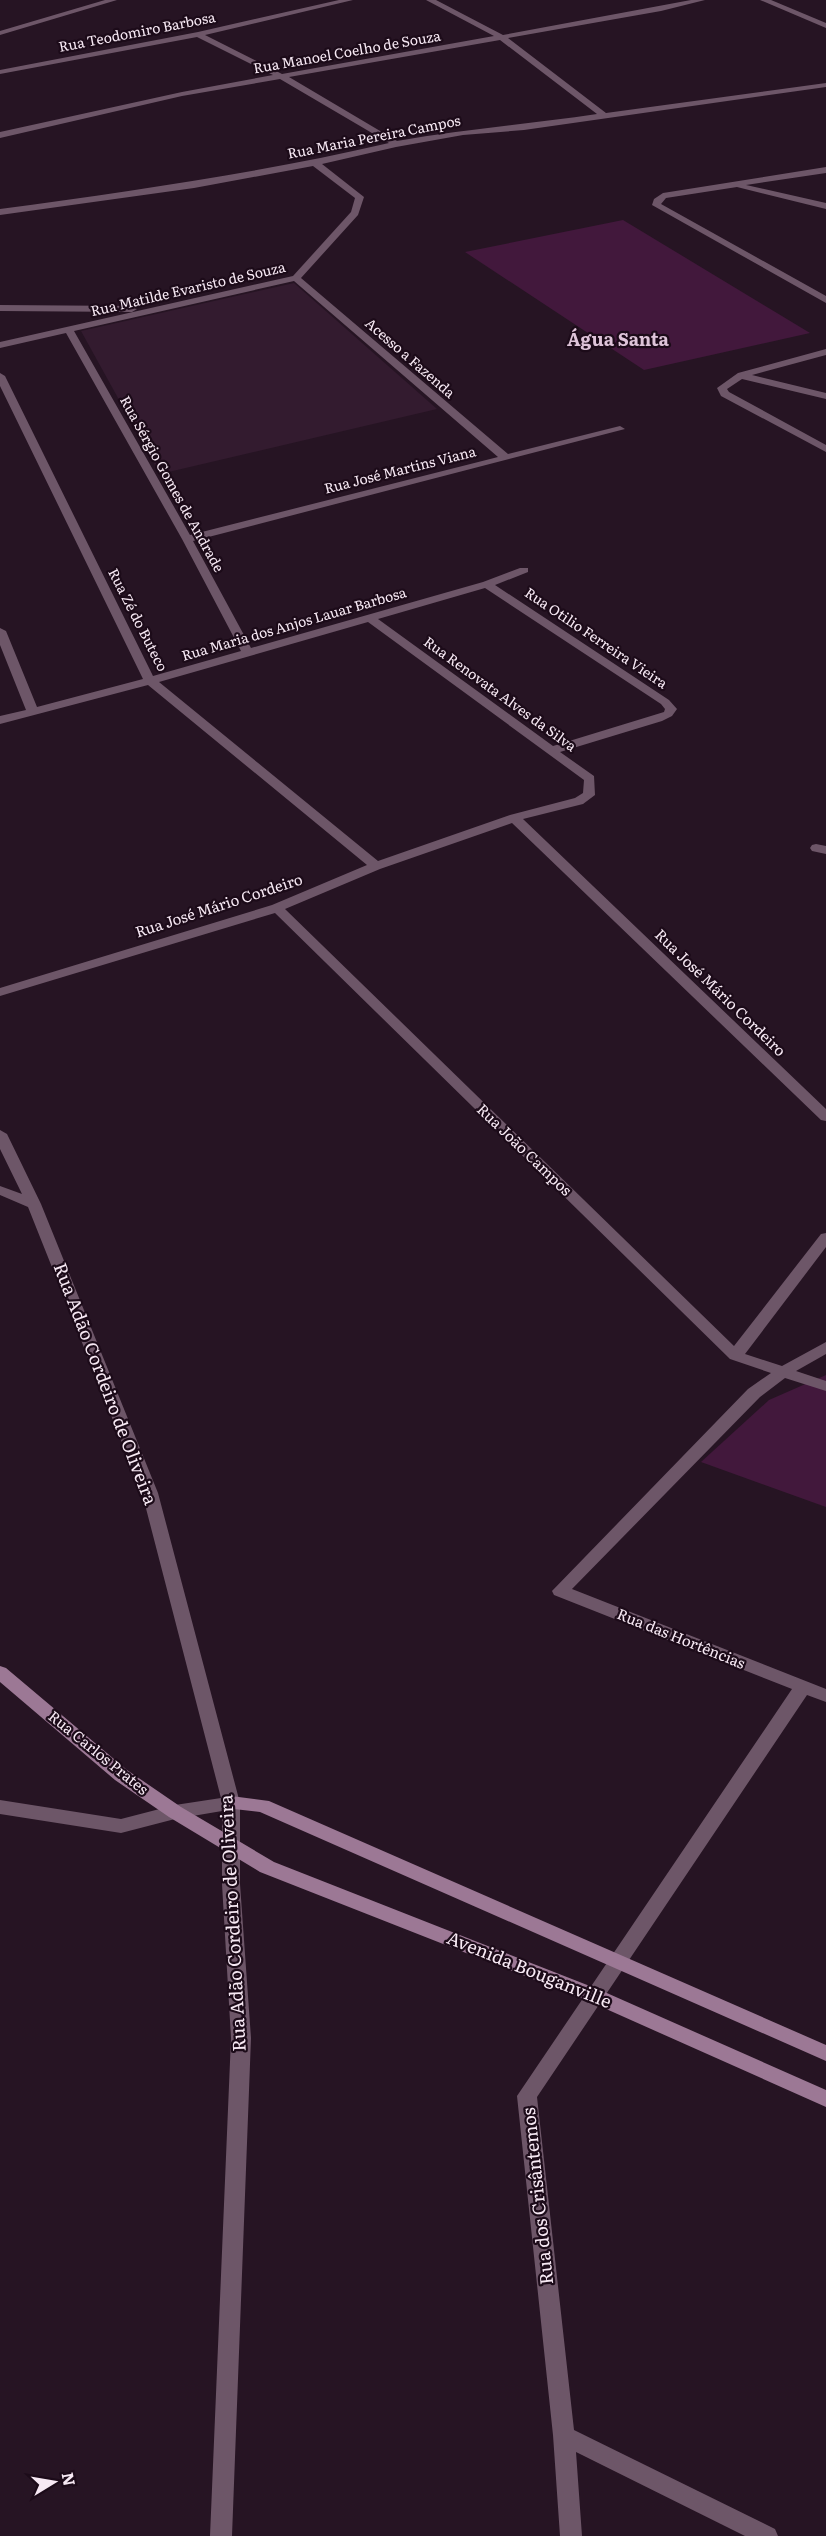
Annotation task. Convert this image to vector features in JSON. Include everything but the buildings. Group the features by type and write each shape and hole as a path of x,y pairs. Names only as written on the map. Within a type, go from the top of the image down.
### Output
{"street":[{"path":"0,33 112,0"},
{"name":"Rua Teodomiro Barbosa","path":"0,72 198,34 349,0"},
{"path":"430,0 503,38 603,115"},
{"name":"Rua Manoel Coelho de Souza","path":"0,135 182,94 503,38 700,0"},
{"path":"764,0 826,26"},
{"path":"198,34 282,77 396,144"},
{"name":"Rua Maria Pereira Campos","path":"0,212 183,187 315,163 396,144 463,132 524,127 826,85"},
{"name":"Rua Matilde Evaristo de Souza","path":"0,345 296,278 355,213 360,197 315,163"},
{"path":"826,171 663,196 656,205 826,300"},
{"path":"731,185 826,206"},
{"name":"Acesso a Fazenda","path":"296,278 506,458"},
{"path":"0,308 156,309"},
{"name":"Rua Sérgio Gomes de Andrade","path":"69,330 188,539 248,653"},
{"path":"826,352 741,375 722,388 725,394 826,449"},
{"path":"741,375 826,396"},
{"name":"Rua Zé do Buteco","path":"0,376 150,681 376,866"},
{"name":"Rua José Martins Viana","path":"188,539 620,429"},
{"name":"Rua Maria dos Anjos Lauar Barbosa","path":"0,720 248,653 487,584 524,570"},
{"name":"Rua Otilio Ferreira Vieira","path":"487,584 665,702 671,709 668,714 658,718 553,750"},
{"name":"Rua Renovata Alves da Silva","path":"370,618 590,779 589,795 579,801"},
{"path":"0,631 33,712"},
{"name":"Rua José Mário Cordeiro","path":"0,992 277,908 376,866 514,818 579,801"},
{"name":"Rua José Mário Cordeiro","path":"514,818 826,1117"},
{"name":"Rua João Campos","path":"277,908 735,1356 826,1386"},
{"name":"Rua Adão Cordeiro de Oliveira","path":"0,1134 34,1204 150,1493 231,1803 231,1884 241,2038 221,2536"},
{"path":"0,1190 34,1204"},
{"path":"735,1356 826,1237"},
{"path":"783,1372 826,1347"},
{"name":"Rua das Hortências","path":"783,1372 754,1393 560,1591 826,1696"},
{"name":"Rua Carlos Prates","path":"0,1672 121,1775 175,1812 232,1845"},
{"name":"Rua dos Crisântemos","path":"571,2536 564,2434 526,2096 803,1687"},
{"path":"0,1807 121,1826 175,1812 231,1803 263,1806 826,2054"},
{"name":"Avenida Bouganville","path":"232,1845 267,1867 593,1995 826,2099"},
{"path":"564,2434 767,2536"}],"shaded area":[{"path":"623,220 810,333 644,370 465,252"},
{"path":"294,283 437,409 160,474 81,331"},
{"path":"826,1375 826,1507 701,1462 769,1400"}],"district":[{"name":"Água Santa","path":"618,340"}]}
